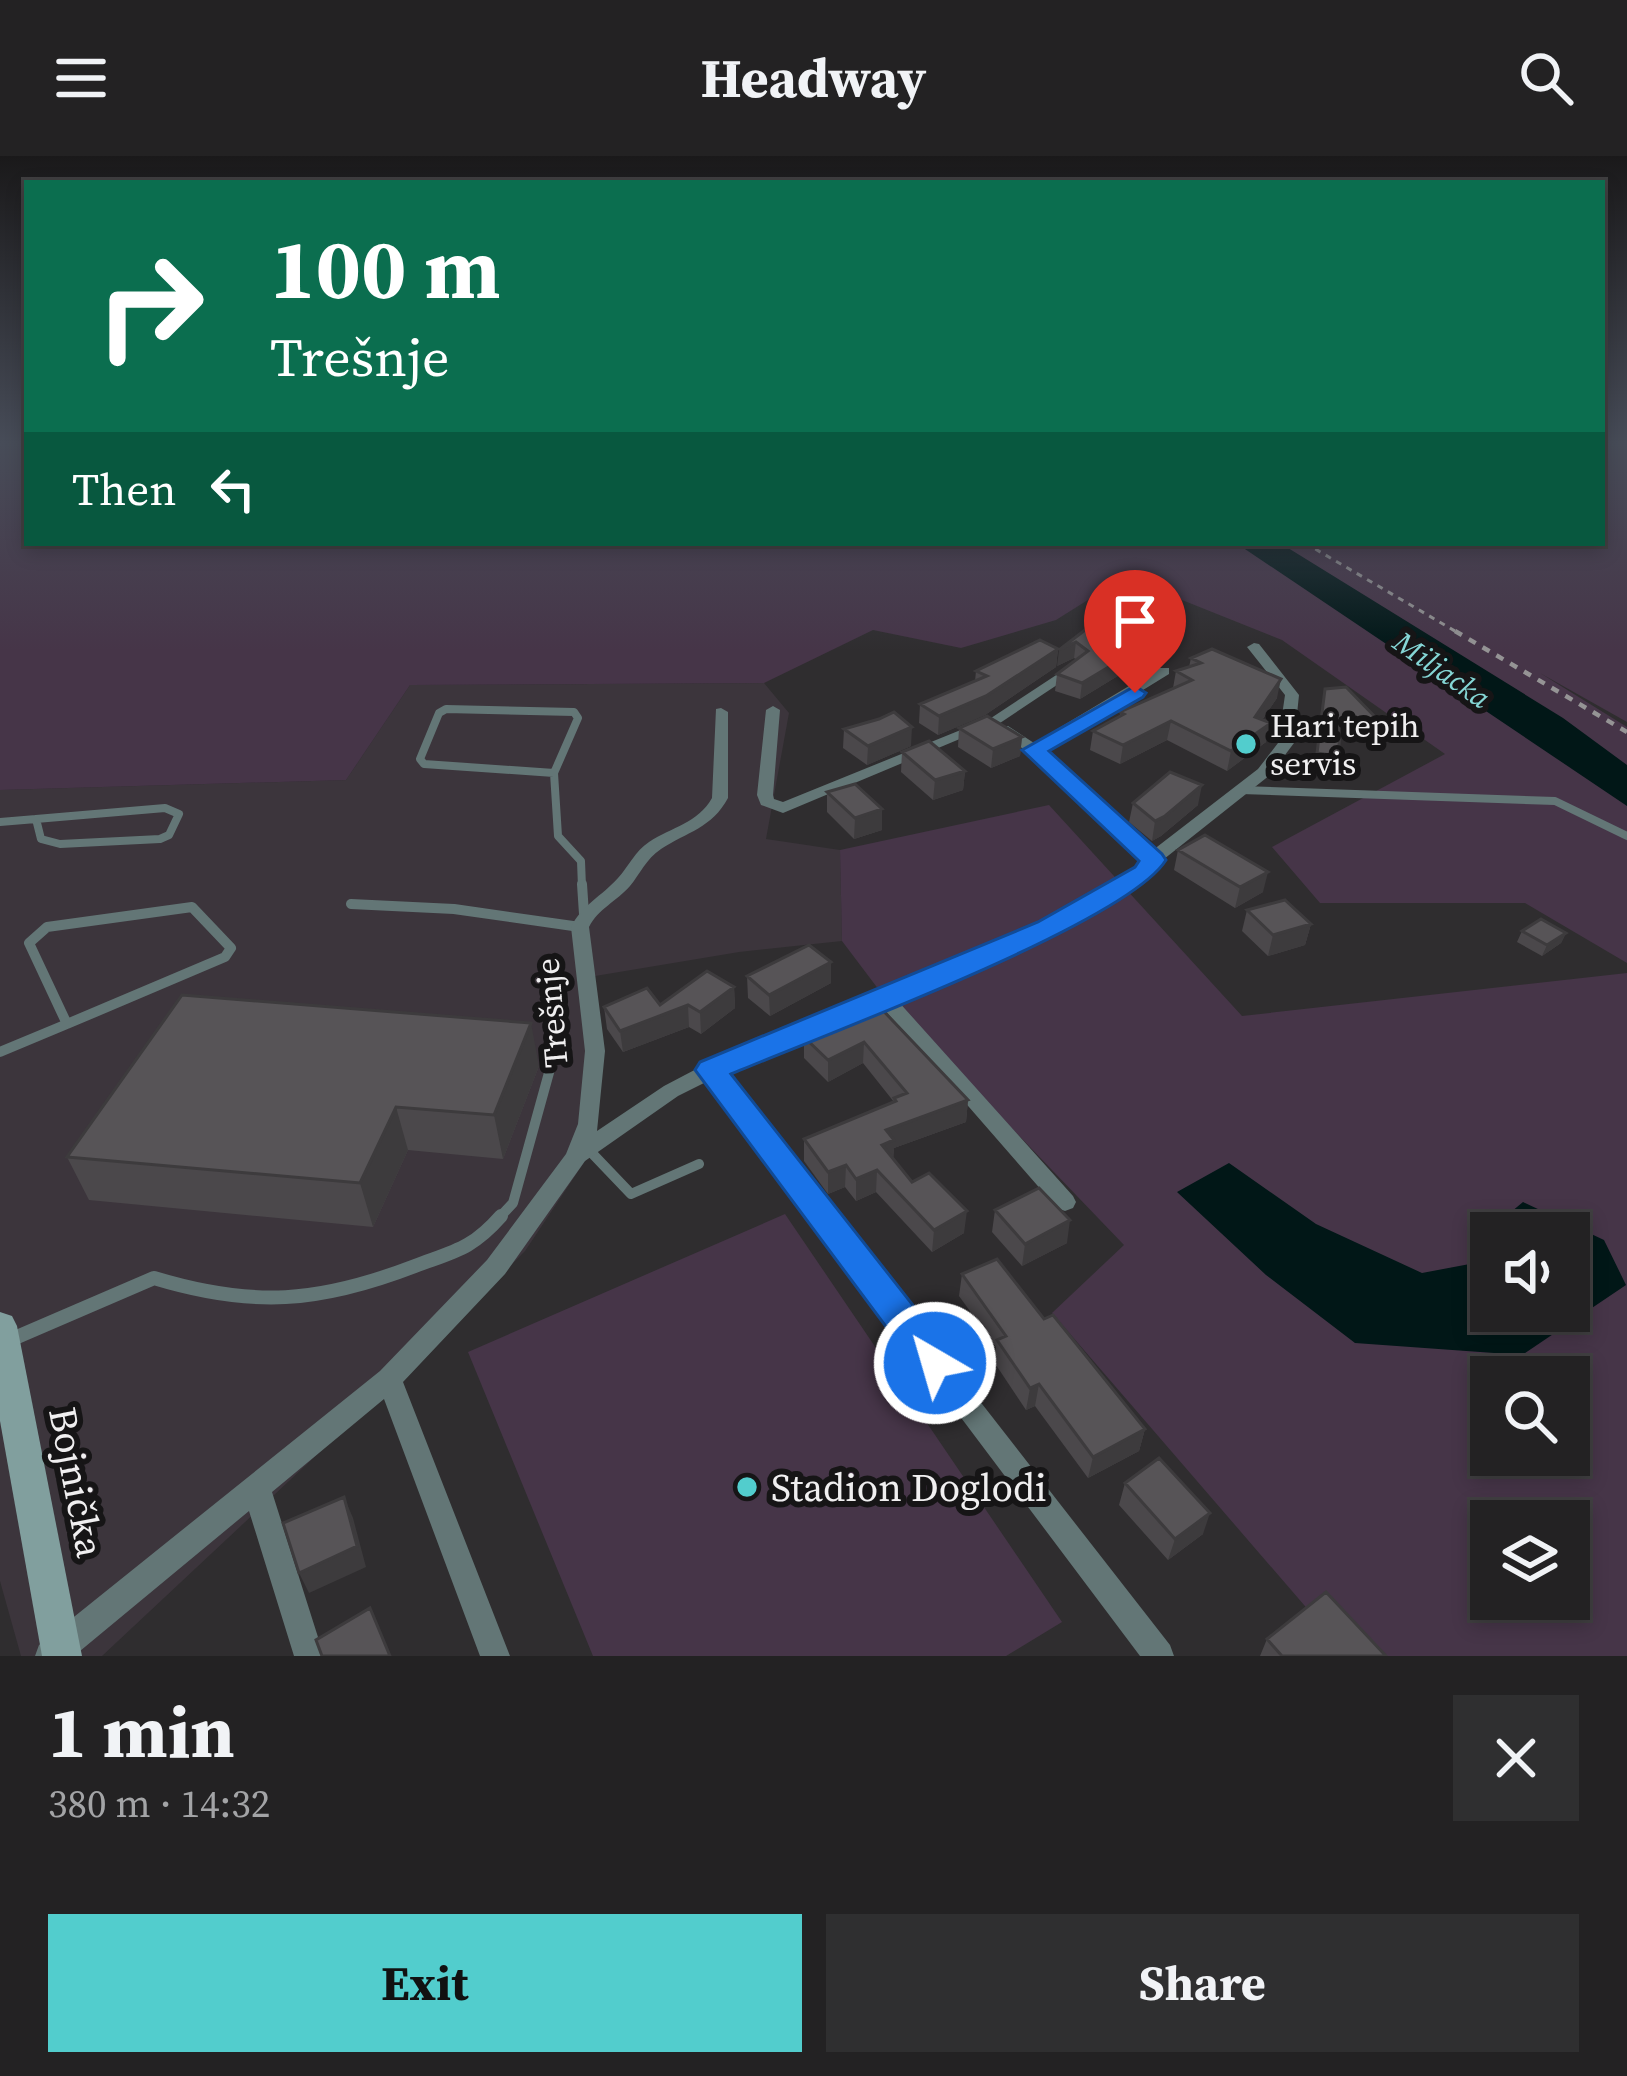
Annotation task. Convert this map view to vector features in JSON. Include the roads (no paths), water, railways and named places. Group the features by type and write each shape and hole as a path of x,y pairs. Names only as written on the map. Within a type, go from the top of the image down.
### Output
{"main road":[{"name":"Bojnička","path":"3,1334 58,1652"}],"street":[{"name":"Trešnje","path":"58,1652 389,1379 496,1267 582,1153 671,1091 711,1070 1048,928 1130,884 1241,790 1286,743 1292,706 1288,685 1254,647"},
{"path":"772,710 765,795 767,802 783,808 992,722 1075,666"},
{"path":"1034,750 1164,671"},
{"name":"Trešnje","path":"582,1153 595,1051 582,921 624,883 652,847 692,828 715,810 720,798 722,712"},
{"path":"992,722 1034,750 1153,860"},
{"path":"883,997 1065,1202"},
{"path":"711,1070 1160,1656"},
{"path":"389,1379 495,1656"},
{"path":"256,1487 309,1656"}],"lane":[{"path":"351,904 582,921 581,861 559,836 554,773 578,718 566,709 446,709 439,713 420,759 424,764 554,773"},
{"path":"1241,790 1555,801 1627,836"},
{"path":"0,821 35,817 165,808 179,814 169,835 160,839 59,844 41,839 35,817"},
{"path":"0,1052 68,1024 225,957 231,948 192,907 47,927 29,943 68,1024"},
{"path":"3,1334 154,1278 206,1294 278,1301 350,1291 477,1243 513,1204 554,1051"},
{"path":"582,1153 631,1194 699,1164"}],"water":[{"name":"Miljacka","path":"1240,546 1285,546 1563,718 1627,765 1627,806"},
{"path":"1229,1163 1316,1224 1422,1273 1470,1264 1470,1332 1556,1332 1522,1355 1355,1343 1266,1275 1177,1192"},
{"path":"1523,1202 1544,1212 1511,1212"},
{"path":"1590,1233 1604,1240 1626,1285 1590,1309"}],"place":[{"name":"Hari tepih servis","path":"1246,744"},
{"name":"Stadion Doglodi","path":"747,1487"}]}
